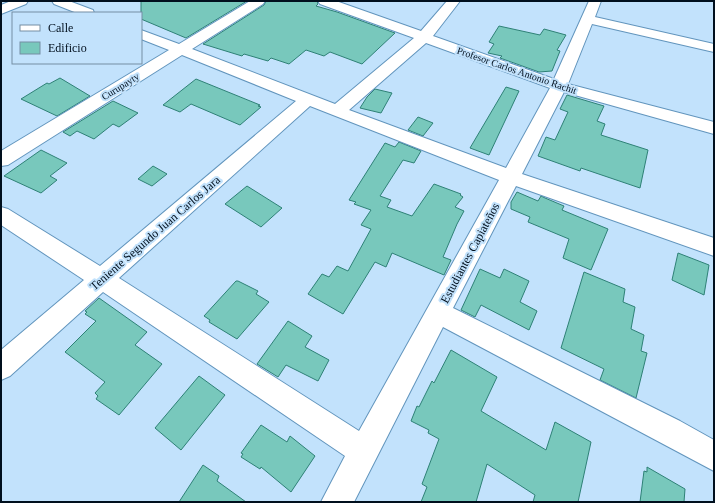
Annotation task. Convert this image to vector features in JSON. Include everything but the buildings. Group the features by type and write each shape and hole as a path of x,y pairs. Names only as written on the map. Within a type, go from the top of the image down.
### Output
{"street":[{"path":"1,10 22,1"},
{"path":"58,1 86,12"},
{"name":"Curupayty","path":"1,160 259,1"},
{"name":"Profesor Carlos Antonio Rachit","path":"324,1 559,86 714,128"},
{"path":"337,111 424,37 454,1"},
{"name":"Estudiantes Capiateños","path":"337,502 559,86 595,1"},
{"path":"587,19 714,48"},
{"path":"142,34 511,177 714,247"},
{"name":"Teniente Segundo Juan Carlos Jara","path":"1,367 308,99"},
{"path":"1,216 102,279 364,451"},
{"path":"438,312 670,431 714,456"}]}
